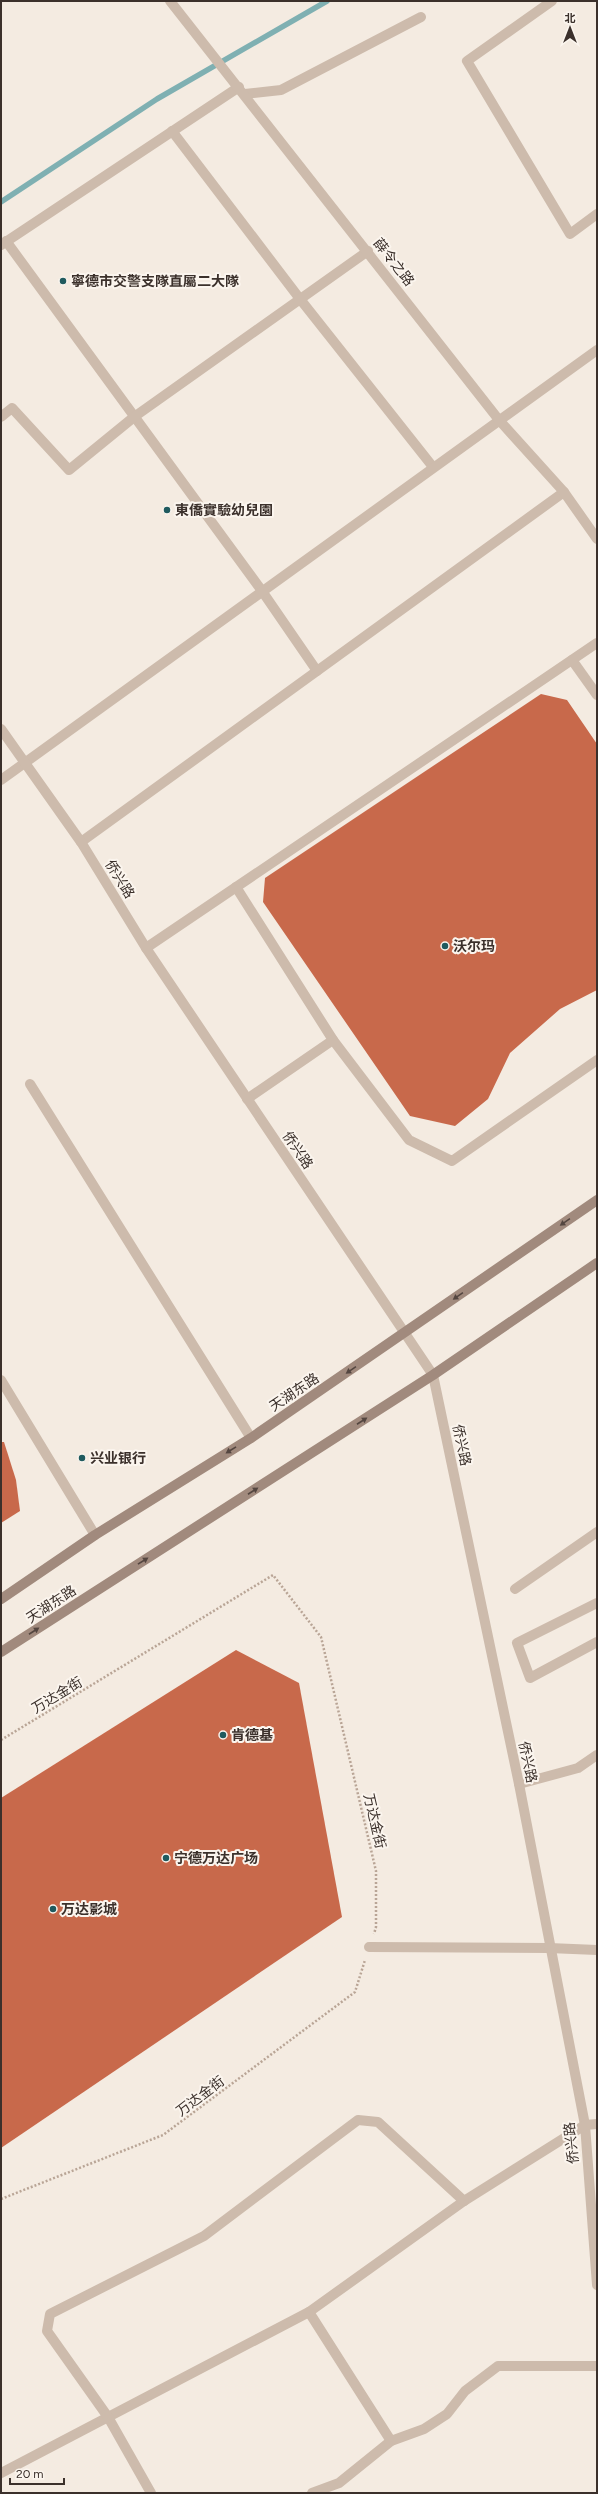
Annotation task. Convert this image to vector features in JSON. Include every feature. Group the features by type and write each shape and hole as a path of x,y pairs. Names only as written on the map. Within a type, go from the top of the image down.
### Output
{"main road":[{"name":"天湖东路","path":"1,1599 96,1535 251,1438 597,1200"},
{"name":"天湖东路","path":"1,1652 433,1375 597,1263"}],"street":[{"name":"薛令之路","path":"170,1 228,72 499,420 564,492 597,539"},
{"path":"552,1 467,61 570,234 597,214"},
{"path":"317,671 262,591 134,417 3,243 172,131 242,90 281,90 422,17"},
{"path":"172,131 300,299 433,468"},
{"path":"1,417 12,408 68,470 134,417 368,251"},
{"path":"1,780 23,762 597,350"},
{"path":"80,842 564,492"},
{"path":"146,948 597,643"},
{"path":"572,660 597,695"},
{"name":"侨兴路","path":"1,729 80,842 146,948 433,1375 519,1784 549,1948 585,2125 597,2285"},
{"path":"236,887 333,1040 409,1140 452,1161 597,1060"},
{"path":"247,1100 333,1040"},
{"path":"30,1084 251,1438"},
{"path":"1,1380 96,1535"},
{"path":"515,1588 597,1532"},
{"path":"597,1603 516,1643 530,1678 597,1642"},
{"path":"519,1784 578,1768 597,1755"},
{"path":"369,1947 549,1948 597,1950"},
{"path":"151,2493 108,2417 47,2331 50,2314 204,2236 358,2120 378,2122 464,2201"},
{"path":"1,2473 308,2312 464,2201 585,2125 597,2124"},
{"path":"308,2312 391,2441"},
{"path":"312,2493 339,2483 391,2441 424,2429 447,2414 465,2391 498,2366 597,2366"}],"path":[{"name":"万达金街","path":"1,1740 273,1576 321,1637 376,1870 376,1927 355,1992 163,2135 1,2199"}],"building":[{"name":"沃尔玛","path":"541,694 567,700 597,744 597,990 560,1009 510,1053 488,1099 455,1126 410,1116 263,902 265,878"},
{"path":"1,1442 4,1442 16,1480 20,1511 1,1523"},
{"name":"宁德万达广场","path":"236,1650 299,1683 342,1917 1,2148 1,1798"}],"waterway":[{"path":"1,202 157,99 327,1"}],"place":[{"name":"寧德市交警支隊直屬二大隊","path":"63,281"},
{"name":"東僑實驗幼兒園","path":"167,510"},
{"name":"沃尔玛","path":"445,946"},
{"name":"兴业银行","path":"82,1458"},
{"name":"肯德基","path":"223,1735"},
{"name":"宁德万达广场","path":"166,1858"},
{"name":"万达影城","path":"53,1909"}]}
